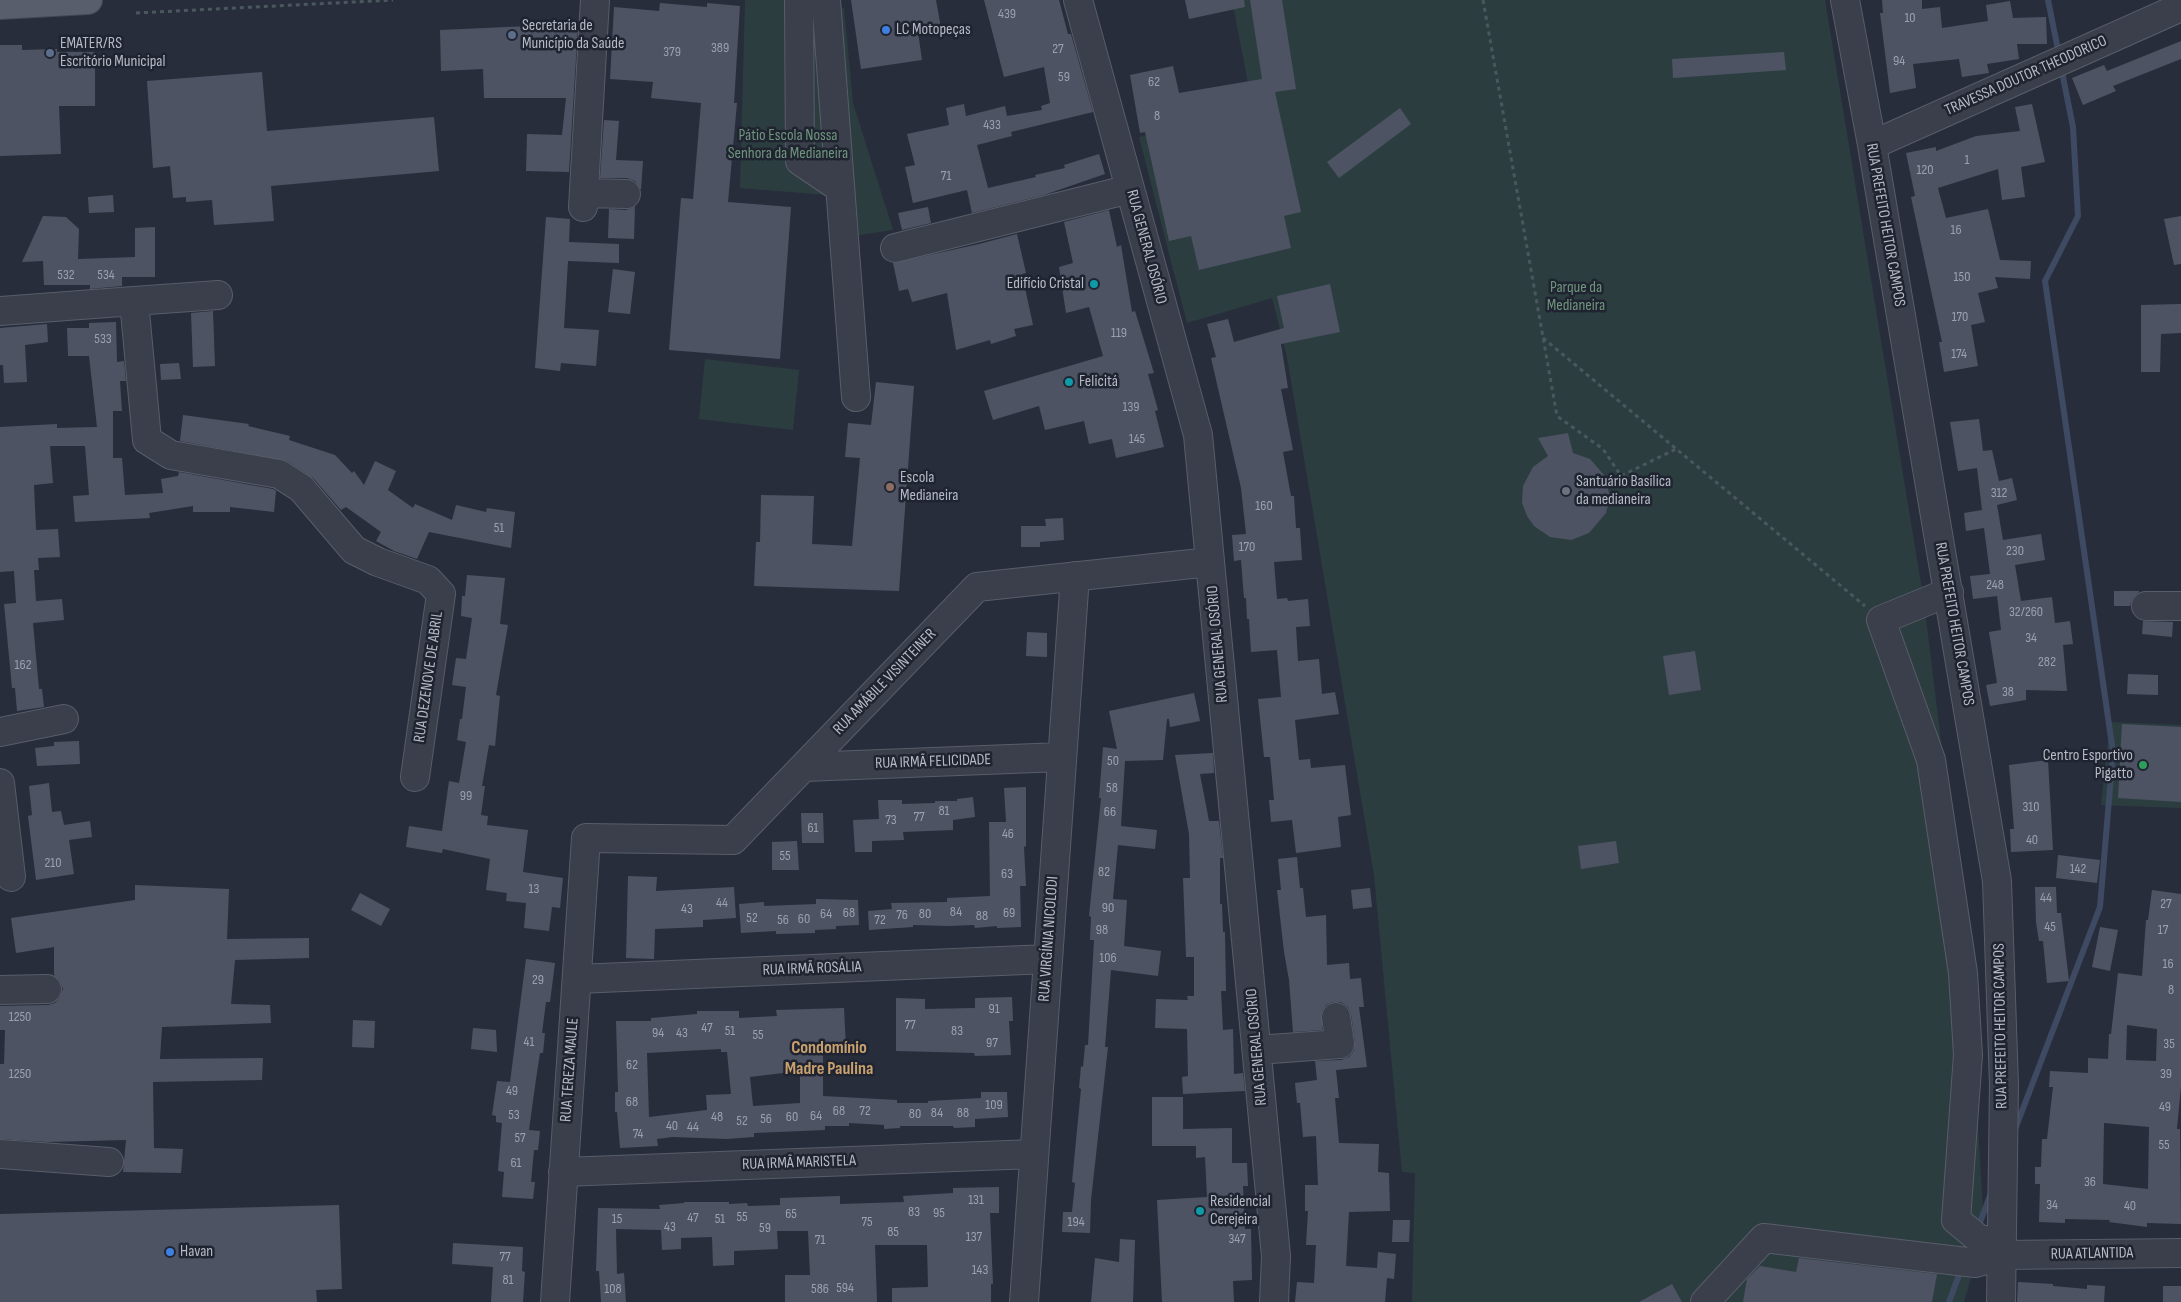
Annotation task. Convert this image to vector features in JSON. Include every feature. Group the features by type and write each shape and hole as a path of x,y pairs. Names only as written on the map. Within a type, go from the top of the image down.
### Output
{"main road":[{"path":"0,5 88,0"}],"street":[{"path":"595,0 583,200 626,194"},
{"path":"799,0 800,161 840,188"},
{"path":"826,0 856,397"},
{"name":"RUA GENERAL OSÓRIO","path":"1078,0 1198,434 1276,1256 1274,1302"},
{"name":"RUA PREFEITO HEITOR CAMPOS","path":"1844,0 1872,145 1997,881 2004,1085 2001,1302"},
{"name":"TRAVESSA DOUTOR THEODORICO","path":"1872,145 2181,7"},
{"path":"895,248 1130,188"},
{"path":"0,311 218,295"},
{"name":"RUA DEZENOVE DE ABRIL","path":"134,301 147,440 171,455 279,474 301,488 354,550 378,562 428,580 441,594 415,777"},
{"name":"RUA AMÁBILE VISINTEINER","path":"586,838 733,840 977,587 1210,562"},
{"name":"RUA VIRGÍNIA NICOLODI","path":"1024,1302 1075,576"},
{"path":"1949,592 1880,620 1931,760 1963,973 1968,1055 1956,1220 1979,1239 2002,1248"},
{"path":"2146,606 2181,606"},
{"path":"0,732 64,719"},
{"name":"RUA IRMÃ FELICIDADE","path":"804,767 1062,758"},
{"path":"0,783 11,877"},
{"name":"RUA TEREZA MAULE","path":"554,1302 586,838"},
{"name":"RUA IRMÃ ROSÁLIA","path":"577,979 1048,959"},
{"path":"0,990 47,989"},
{"path":"1257,1050 1340,1044 1336,1017"},
{"path":"0,1154 109,1162"},
{"name":"RUA IRMÃ MARISTELA","path":"563,1172 1034,1154"},
{"path":"1705,1302 1764,1238 1974,1263 2002,1248"},
{"path":"1988,1302 2002,1248"},
{"name":"RUA ATLANTIDA","path":"2002,1248 2181,1253"}],"path":[{"path":"136,13 393,0"},
{"path":"1483,0 1557,416 1603,449 1621,476 1676,449"},
{"path":"1543,338 1880,620"}],"green space":[{"name":"Pátio Escola Nossa Senhora da Medianeira","path":"745,0 822,0 839,196 740,188"},
{"name":"Parque da Medianeira","path":"1232,0 1825,0 1924,602 1969,970 1983,1212 1975,1263 1964,1302 1412,1302 1415,1173 1402,1172 1374,875 1287,357 1272,298 1187,323 1139,137 1253,109"},
{"path":"836,8 844,8 853,103 893,230 859,235"},
{"path":"705,359 799,370 793,430 699,419"},
{"name":"Centro Esportivo Pigatto","path":"2110,722 2181,725 2181,808 2101,805"}],"building":[{"name":"LC Motopeças","path":"851,0 936,0 941,28 918,32 922,60 861,69"},
{"path":"984,0 1059,0 1068,34 1071,34 1093,112 1011,132 1012,136 977,145 988,188 1036,177 1035,175 1065,168 1064,165 1099,154 1105,174 1044,195 972,213 967,190 913,203 905,167 915,165 907,134 949,125 946,108 964,104 966,116 1005,106 1007,116 1042,110 1041,106 1050,103 1044,67 1004,77"},
{"path":"1185,0 1244,0 1245,7 1189,19"},
{"path":"1250,0 1282,0 1296,89 1275,92 1301,212 1284,216 1291,248 1199,270 1191,236 1169,241 1145,132 1140,133 1130,75 1173,66 1179,93 1262,79"},
{"path":"1882,0 1922,0 1922,9 1940,7 1942,28 1988,21 1986,5 2010,1 2013,18 2046,17 2047,44 2017,44 2019,59 1987,64 1989,73 1962,77 1959,59 1913,64 1916,88 1890,93 1880,13 1883,13"},
{"path":"660,3 707,7 707,3 740,6 734,103 737,103 728,202 791,207 780,359 669,350 681,198 693,199 701,103 651,98 653,82 610,79 614,7 659,11"},
{"path":"578,26 569,172 526,171 527,134 562,135 566,98 484,98 483,69 441,71 440,30"},
{"path":"2181,41 2181,59 2113,86 2116,91 2083,105 2072,78 2104,65 2107,71"},
{"path":"0,45 22,45 22,50 57,49 57,52 95,52 95,106 59,106 61,154 0,156"},
{"path":"1784,52 1786,70 1673,78 1672,59"},
{"path":"262,72 267,131 434,117 439,171 271,186 274,221 214,225 212,200 186,202 186,197 173,198 170,166 153,168 147,81"},
{"path":"2032,104 2045,162 2021,167 2025,197 2002,200 1998,169 1938,188 1946,218 1988,209 2000,260 2031,261 2030,279 1995,277 1998,288 1978,293 1985,322 1971,325 1978,366 1944,372 1939,342 1942,342 1911,197 1915,196 1906,153 1936,147 1936,151 1976,136 2020,131 2015,107"},
{"path":"1400,108 1411,124 1339,178 1327,162"},
{"path":"604,120 619,121 616,160 643,161 641,190 635,181 627,178 600,178"},
{"path":"113,195 114,212 89,213 88,197"},
{"path":"635,206 634,239 608,238 609,209 626,210"},
{"path":"928,207 931,223 902,230 898,213"},
{"path":"1109,210 1117,247 1121,245 1132,312 1135,311 1154,373 1148,374 1158,410 1155,411 1164,447 1116,458 1112,439 1089,444 1084,421 1045,430 1039,406 993,420 984,391 1103,356 1089,307 1066,313 1059,267 1073,263 1064,222"},
{"path":"43,216 66,217 79,229 78,259 135,257 135,228 155,227 155,277 122,277 122,286 90,289 90,285 44,285 43,261 22,262"},
{"path":"2181,216 2181,264 2174,265 2164,219"},
{"path":"546,217 570,219 569,242 619,244 619,263 568,261 564,328 599,330 596,366 561,363 560,371 535,368"},
{"path":"1017,234 1026,273 1022,274 1033,325 1014,329 1016,336 991,344 990,340 956,350 947,293 912,302 908,289 899,291 893,263"},
{"path":"613,269 635,272 630,314 608,312"},
{"path":"1330,284 1340,332 1281,344 1288,388 1281,389 1293,450 1283,452 1291,496 1294,496 1296,528 1300,528 1302,560 1274,562 1277,599 1287,598 1288,601 1308,599 1310,626 1296,627 1298,661 1319,659 1322,694 1335,692 1339,714 1295,720 1299,760 1310,759 1311,768 1345,765 1351,815 1338,817 1341,847 1296,853 1292,820 1271,822 1269,800 1274,800 1270,757 1264,757 1258,699 1281,697 1277,650 1251,652 1249,619 1247,619 1246,598 1244,598 1241,560 1234,561 1232,535 1246,534 1241,488 1211,358 1216,357 1207,324 1228,319 1234,342 1284,328 1277,296"},
{"path":"2181,304 2181,333 2161,334 2160,372 2141,372 2141,305"},
{"path":"213,311 215,366 193,367 191,313"},
{"path":"116,322 117,362 124,361 126,381 120,381 122,411 113,411 113,458 122,458 125,495 163,493 161,479 178,476 179,472 273,489 276,491 274,512 230,507 230,512 193,512 193,506 149,513 150,518 75,522 73,496 89,495 85,446 50,446 53,483 34,485 36,530 58,529 60,557 38,558 39,570 34,570 36,601 62,599 64,620 33,623 39,689 42,689 44,707 17,711 15,688 12,688 4,604 16,603 14,571 0,572 0,427 57,424 57,428 97,427 89,356 68,356 67,328 89,328 89,323"},
{"path":"47,324 48,342 25,345 27,382 4,383 3,365 0,365 0,328"},
{"path":"179,363 181,379 161,380 160,364"},
{"path":"876,382 914,386 899,591 754,586 756,542 760,542 761,495 814,496 812,544 852,546 860,458 845,457 848,423 871,425"},
{"path":"183,415 249,424 248,426 290,436 289,440 335,455 352,473 354,471 364,485 375,461 396,471 388,490 413,508 415,504 452,520 456,505 486,512 487,508 515,512 511,548 429,532 417,559 394,551 376,541 381,532 346,507 341,510 313,478 287,461 180,441"},
{"path":"1979,419 1983,451 1992,450 1999,481 2012,478 2017,500 1997,505 2003,540 2041,534 2045,560 2015,565 2021,601 2052,597 2055,623 2070,621 2073,644 2063,645 2067,691 2026,690 2026,700 1990,706 1986,685 1997,683 1989,632 2001,630 1997,596 1973,599 1970,576 1990,574 1984,528 1966,531 1964,513 1982,510 1977,468 1958,471 1950,422"},
{"name":"Santuário Basílica da medianeira","path":"1568,433 1573,453 1590,459 1604,475 1610,496 1606,513 1589,533 1571,540 1550,537 1534,526 1527,516 1522,503 1523,486 1533,467 1548,456 1538,438"},
{"path":"1063,518 1064,540 1040,542 1040,547 1021,547 1021,526 1046,526 1045,519"},
{"path":"467,575 505,578 500,624 508,625 496,695 500,696 495,746 489,745 482,786 485,786 481,815 488,816 487,825 528,830 523,872 563,878 560,908 552,907 549,931 524,928 526,903 506,901 507,893 486,890 490,859 443,849 442,853 406,847 409,826 442,831 449,781 459,783 466,742 457,740 466,687 452,685 456,658 466,659 472,618 461,616 462,596 465,596"},
{"path":"2114,591 2139,592 2133,598 2130,606 2114,606"},
{"path":"2143,621 2173,622 2172,637 2142,634"},
{"path":"1027,632 1047,633 1047,657 1026,656"},
{"path":"1695,651 1701,690 1669,695 1663,656"},
{"path":"2128,674 2158,675 2158,695 2127,694"},
{"path":"1194,693 1200,721 1170,727 1169,719 1167,719 1163,760 1125,761 1121,826 1157,830 1155,849 1118,845 1113,899 1127,900 1124,946 1161,951 1158,976 1111,970 1105,1047 1108,1047 1091,1200 1090,1233 1062,1232 1063,1212 1072,1212 1075,1183 1072,1182 1081,1089 1079,1088 1081,1066 1083,1067 1085,1045 1088,1045 1094,940 1090,940 1091,917 1089,916 1101,798 1099,798 1103,747 1117,749 1109,711"},
{"name":"Centro Esportivo Pigatto","path":"2122,724 2181,727 2181,802 2118,798"},
{"path":"79,741 80,764 37,766 35,748 54,746 54,742"},
{"path":"1213,753 1214,773 1200,774 1209,821 1219,821 1223,858 1220,858 1220,904 1222,904 1223,932 1225,932 1226,991 1221,991 1223,1030 1233,1029 1234,1074 1243,1073 1245,1091 1183,1094 1182,1077 1188,1076 1187,1029 1155,1028 1156,999 1188,1000 1187,996 1194,996 1194,957 1186,957 1183,878 1190,878 1189,834 1175,755"},
{"path":"2048,760 2053,850 2011,852 2010,829 2014,829 2009,765"},
{"path":"49,783 52,812 61,811 64,825 90,821 92,837 69,840 74,874 36,880 28,816 32,815 29,786"},
{"path":"1026,787 1026,846 1024,847 1026,886 1020,886 1021,927 997,928 997,926 975,928 974,925 913,925 913,927 869,930 868,911 892,909 891,903 947,902 947,898 990,896 989,822 1006,822 1004,788"},
{"path":"973,797 975,817 953,820 953,830 903,832 904,840 872,841 872,852 855,852 853,820 879,819 878,800 902,800 902,804 935,803 935,801 957,801 957,799"},
{"path":"801,813 823,813 824,843 802,843"},
{"path":"797,841 799,870 772,870 772,842"},
{"path":"1616,841 1619,863 1581,869 1578,846"},
{"path":"2058,855 2100,860 2097,883 2056,878"},
{"path":"1297,857 1300,888 1303,888 1306,917 1326,915 1327,965 1349,963 1350,979 1361,978 1364,1007 1359,1007 1367,1067 1336,1070 1339,1098 1335,1098 1339,1143 1379,1144 1378,1172 1389,1173 1390,1211 1349,1212 1346,1266 1377,1268 1378,1252 1396,1254 1394,1279 1387,1278 1385,1302 1295,1302 1297,1282 1314,1283 1316,1245 1306,1245 1308,1211 1305,1211 1305,1185 1318,1185 1316,1136 1303,1137 1300,1103 1297,1103 1295,1083 1317,1080 1315,1061 1341,1060 1349,1057 1354,1051 1355,1042 1351,1014 1348,1007 1341,1002 1333,1002 1326,1005 1322,1011 1322,1030 1293,1032 1289,980 1277,890 1281,890 1278,859"},
{"path":"628,876 657,877 656,891 734,887 736,918 703,920 703,927 655,929 654,959 626,958"},
{"path":"135,885 229,889 227,939 309,938 309,958 235,960 231,1004 270,1005 271,1023 162,1027 160,1059 263,1058 262,1080 153,1082 154,1148 183,1149 181,1173 123,1172 126,1140 47,1142 0,1139 0,1064 4,1064 5,1030 0,1030 0,1006 48,1005 55,1003 63,989 60,981 54,975 54,947 16,953 11,918 135,900"},
{"path":"2035,887 2056,887 2057,913 2061,913 2069,981 2047,983 2043,941 2039,941 2036,922"},
{"path":"1370,888 1372,907 1353,909 1351,890"},
{"path":"2152,890 2181,894 2181,1086 2177,1129 2180,1129 2181,1224 2147,1223 2147,1227 2109,1222 2110,1220 2065,1219 2065,1223 2039,1222 2040,1184 2035,1184 2035,1167 2041,1167 2042,1139 2047,1139 2053,1087 2049,1087 2050,1071 2088,1073 2088,1058 2108,1059 2109,1034 2111,1034 2118,973 2142,976 2146,920 2148,920","holes":["2127,1025 2157,1029 2156,1061 2126,1060","2104,1123 2149,1127 2148,1189 2103,1184"]},
{"path":"360,893 390,909 381,926 351,910"},
{"path":"816,899 858,900 859,925 836,926 836,929 815,930 815,933 776,934 776,931 741,933 739,904 764,902 764,906 816,904"},
{"path":"2100,927 2118,930 2110,971 2092,967"},
{"path":"526,959 555,963 550,1002 546,1002 542,1033 545,1033 543,1053 540,1053 529,1130 540,1131 538,1150 534,1150 531,1182 535,1182 533,1199 502,1197 504,1172 498,1171 502,1123 496,1122 496,1116 492,1115 497,1081 510,1082"},
{"path":"1012,997 1013,1021 1009,1021 1011,1055 975,1056 974,1053 896,1051 896,998 925,999 925,1009 975,1008 975,998"},
{"path":"844,1008 846,1048 823,1049 823,1096 897,1100 897,1103 928,1103 928,1101 981,1098 981,1092 1007,1092 1008,1117 975,1119 975,1127 900,1126 900,1128 884,1129 884,1125 849,1123 849,1126 825,1126 825,1130 754,1133 754,1137 727,1139 673,1137 657,1139 658,1146 620,1148 617,1112 615,1112 615,1092 618,1092 616,1021 651,1021 651,1018 697,1014 697,1011 739,1011 739,1018 777,1016 776,1010","holes":["721,1049 721,1052 727,1052 731,1094 706,1095 707,1110 649,1117 647,1053","800,1071 800,1103 753,1106 750,1077"]},
{"path":"353,1020 375,1021 374,1048 352,1047"},
{"path":"473,1028 496,1030 497,1052 471,1049"},
{"path":"1152,1097 1183,1097 1183,1129 1232,1128 1232,1163 1247,1163 1248,1186 1243,1186 1245,1229 1251,1229 1252,1280 1233,1281 1234,1302 1162,1302 1157,1200 1207,1197 1205,1157 1196,1158 1196,1146 1152,1146"},
{"path":"999,1187 999,1213 990,1213 993,1284 991,1284 991,1302 892,1302 892,1288 928,1287 927,1245 875,1245 877,1302 785,1302 785,1275 810,1275 808,1231 777,1231 778,1249 734,1251 734,1265 713,1266 712,1237 681,1238 681,1249 662,1250 661,1230 616,1229 617,1274 624,1273 626,1302 601,1302 599,1271 596,1271 598,1208 660,1209 659,1205 684,1202 747,1203 748,1206 780,1205 780,1198 840,1196 840,1204 904,1202 903,1196 953,1193 953,1188"},
{"name":"Havan","path":"339,1205 342,1289 316,1290 317,1302 0,1302 0,1214"},
{"path":"1393,1220 1410,1220 1409,1242 1392,1242"},
{"path":"1120,1239 1135,1240 1133,1302 1091,1302 1095,1258 1119,1262"},
{"path":"453,1243 523,1247 522,1271 525,1272 523,1302 491,1302 493,1267 452,1264"},
{"path":"1799,1258 1937,1274 1932,1302 1743,1302 1747,1279 1760,1266 1796,1272"},
{"path":"2018,1282 2053,1284 2053,1286 2087,1289 2087,1285 2105,1286 2104,1302 2017,1302"},
{"path":"1672,1284 1682,1302 1639,1302"},
{"path":"2163,1286 2181,1286 2181,1302 2163,1302"}],"waterway":[{"path":"2048,0 2059,55"},
{"path":"2014,1132 2100,907 2113,752 2045,281 2078,216 2073,127 2061,67"},
{"path":"1978,1228 1991,1193"},
{"path":"1949,1302 1962,1267"}],"place":[{"name":"LC Motopeças","path":"886,30"},
{"name":"Secretaria de Município da Saúde","path":"512,35"},
{"name":"EMATER/RS Escritório Municipal","path":"50,53"},
{"name":"Edifício Cristal","path":"1094,284"},
{"name":"Felicitá","path":"1069,382"},
{"name":"Escola Medianeira","path":"890,487"},
{"name":"Santuário Basílica da medianeira","path":"1566,491"},
{"name":"Centro Esportivo Pigatto","path":"2143,765"},
{"name":"Residencial Cerejeira","path":"1200,1211"},
{"name":"Havan","path":"170,1252"}],"district":[{"name":"Condomínio Madre Paulina","path":"829,1058"}]}
